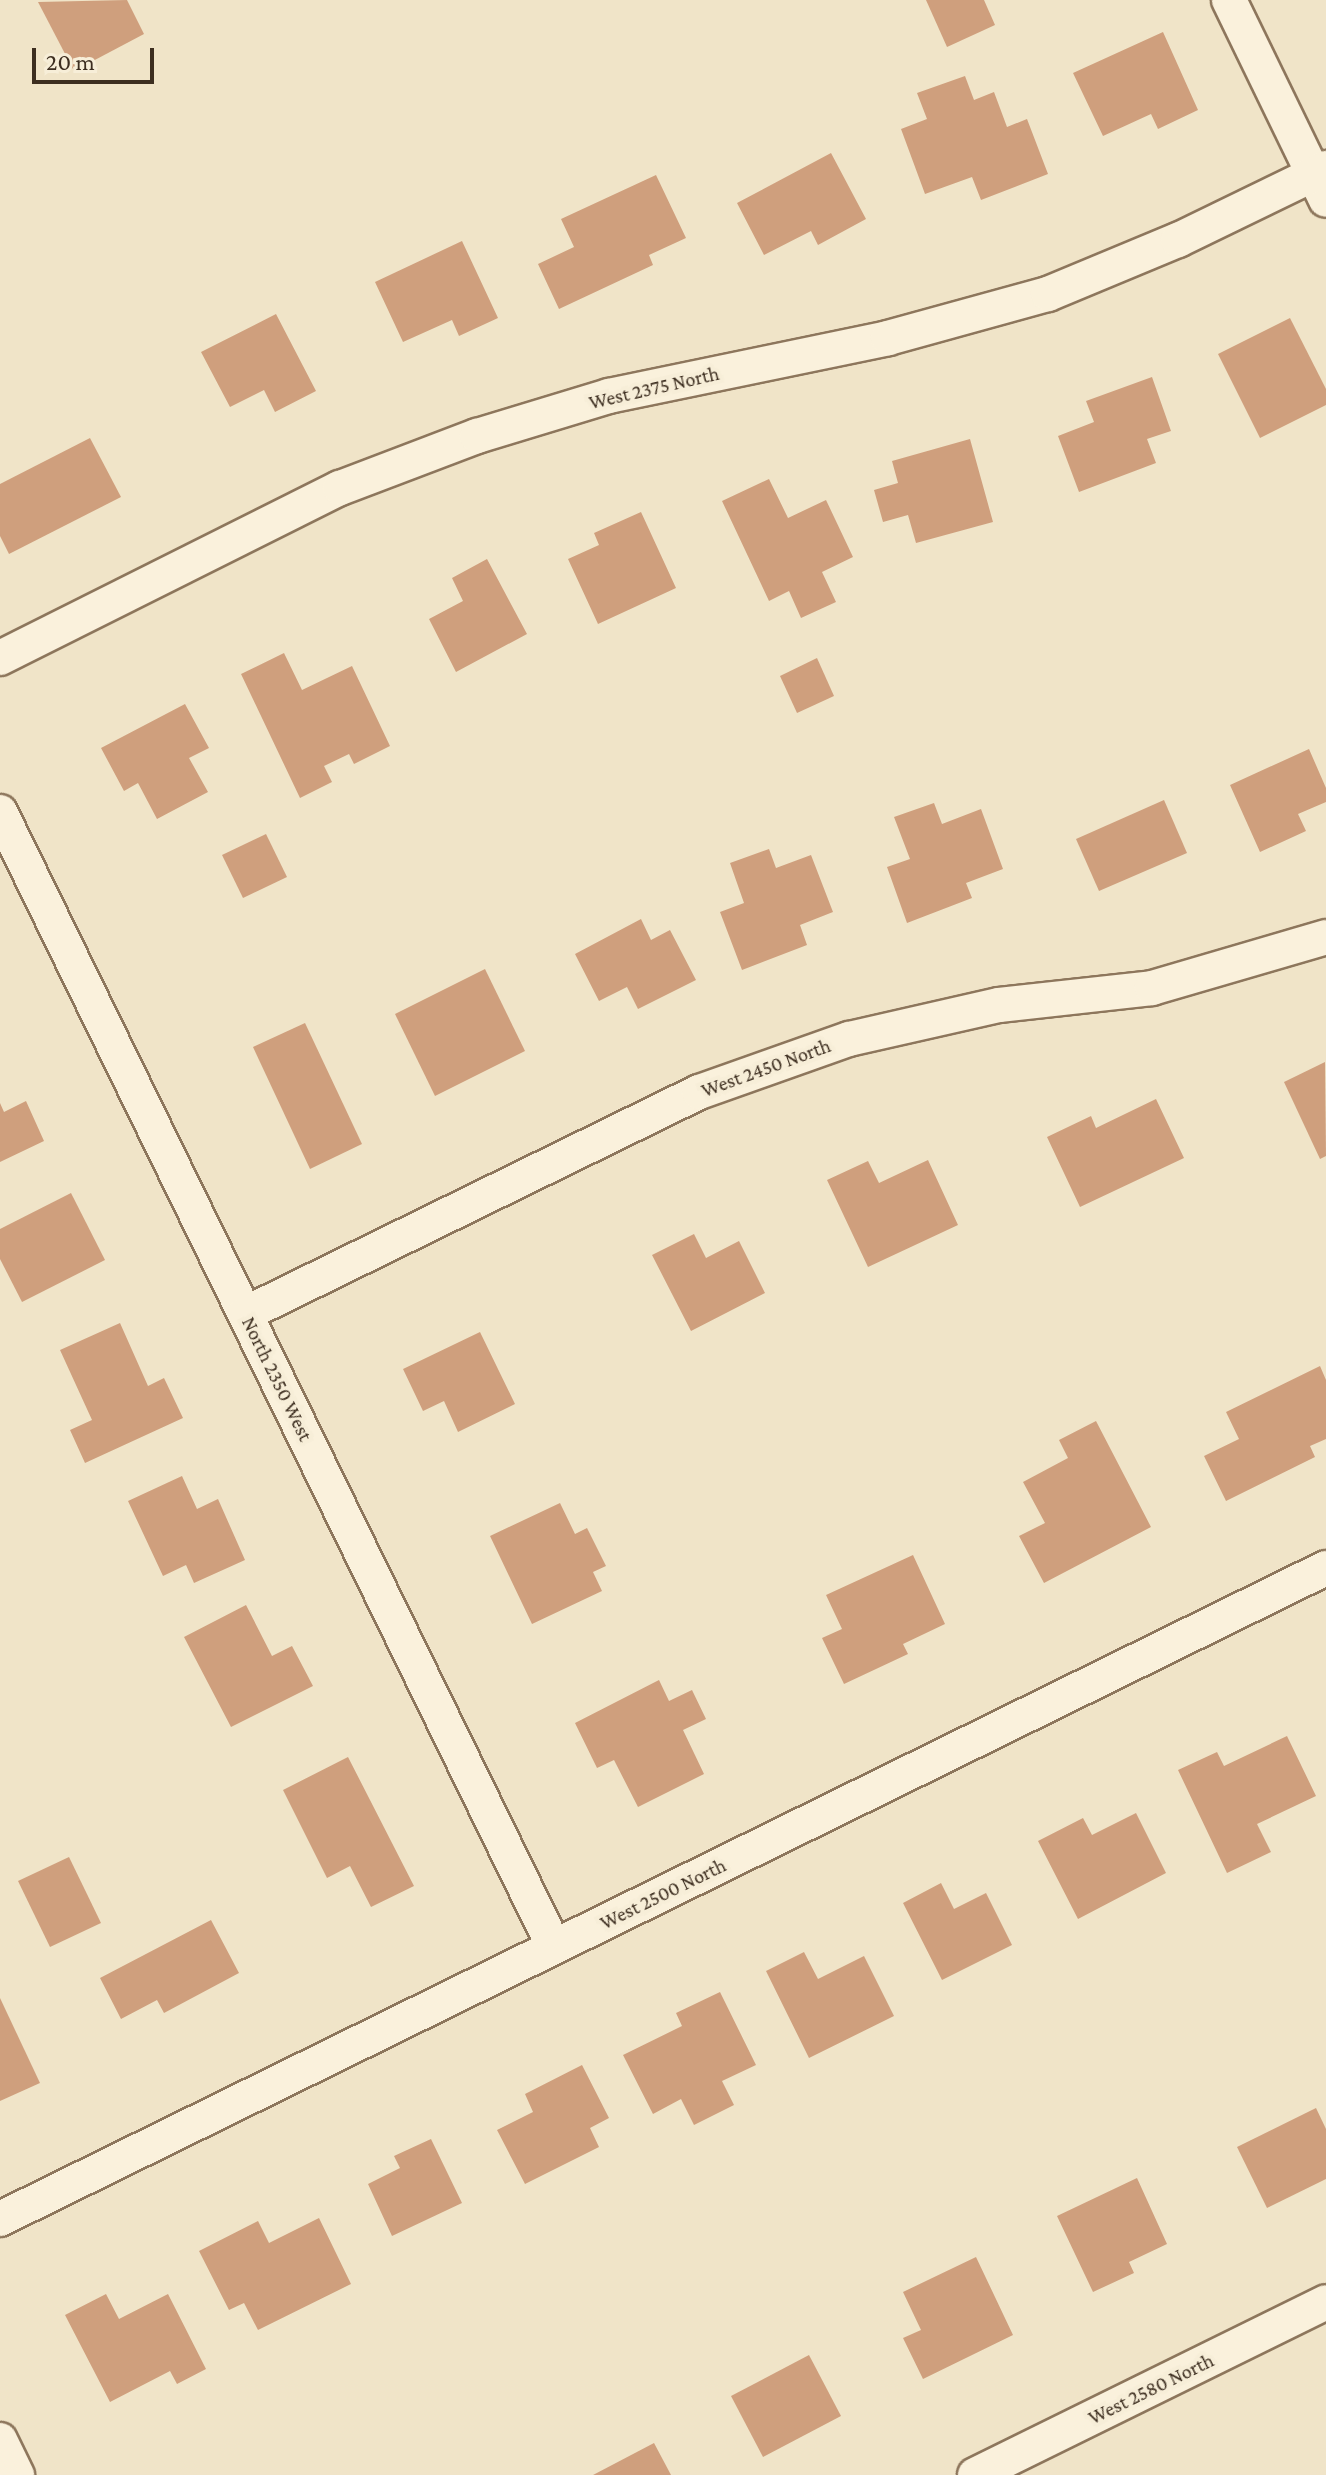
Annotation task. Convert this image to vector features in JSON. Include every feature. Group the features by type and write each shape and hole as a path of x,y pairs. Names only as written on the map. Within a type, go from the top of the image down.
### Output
{"street":[{"path":"1229,0 1322,180"},
{"name":"West 2375 North","path":"0,658 340,488 477,436 609,396 888,338 1048,294 1322,180"},
{"name":"North 2350 West","path":"0,812 554,1947"},
{"name":"West 2450 North","path":"245,1314 699,1092 849,1039 999,1005 1152,988 1326,937"},
{"name":"West 2500 North","path":"0,2219 1326,1568"},
{"name":"West 2580 North","path":"975,2475 1326,2302"},
{"path":"0,2440 17,2475"}],"building":[{"path":"127,0 144,34 74,71 38,2"},
{"path":"926,0 984,0 995,25 947,47"},
{"path":"1163,32 1198,110 1158,129 1151,114 1103,136 1073,73"},
{"path":"965,76 974,100 994,92 1007,127 1027,119 1048,174 981,200 972,177 925,194 901,129 927,119 917,93"},
{"path":"831,153 866,219 818,245 811,231 764,255 737,203"},
{"path":"656,175 686,238 649,255 653,265 559,309 538,264 574,247 561,219"},
{"path":"462,241 498,318 459,336 452,320 403,342 375,282"},
{"path":"276,314 316,391 275,412 264,390 230,407 201,352"},
{"path":"1290,318 1326,389 1326,405 1260,438 1218,354"},
{"path":"1152,377 1171,431 1147,439 1156,463 1079,492 1058,436 1094,422 1086,401"},
{"path":"90,438 121,497 9,554 0,536 0,484"},
{"path":"970,439 993,522 916,543 908,515 883,522 874,490 898,483 892,461"},
{"path":"769,479 788,518 826,500 853,557 822,572 836,602 801,618 789,591 769,601 722,501"},
{"path":"641,512 676,588 598,624 568,559 599,545 594,533"},
{"path":"487,559 527,634 456,672 429,619 463,601 452,578"},
{"path":"284,653 302,690 352,666 390,746 354,764 349,754 324,766 332,782 300,798 241,674"},
{"path":"817,658 834,696 797,713 780,676"},
{"path":"185,704 209,748 189,758 208,792 157,819 138,783 124,791 101,748"},
{"path":"1309,749 1326,788 1326,802 1298,814 1306,831 1260,852 1230,785"},
{"path":"1164,800 1187,853 1099,891 1076,839"},
{"path":"934,803 942,824 981,809 1003,869 966,883 972,898 907,923 887,867 910,859 894,817"},
{"path":"266,834 287,877 243,898 222,855"},
{"path":"769,849 776,868 811,855 833,912 800,925 807,945 742,970 720,912 744,903 730,863"},
{"path":"641,919 651,940 670,930 696,980 638,1009 627,987 599,1001 575,954"},
{"path":"485,969 525,1051 435,1096 395,1014"},
{"path":"305,1023 362,1144 310,1169 253,1047"},
{"path":"1325,1062 1326,1156 1320,1159 1284,1082"},
{"path":"1156,1099 1184,1158 1080,1207 1047,1137 1091,1116 1096,1128"},
{"path":"26,1101 44,1141 0,1162 0,1103 4,1112"},
{"path":"928,1160 958,1225 868,1267 827,1180 868,1161 879,1183"},
{"path":"71,1193 105,1260 22,1302 0,1259 0,1229"},
{"path":"694,1234 706,1258 739,1241 765,1293 691,1331 652,1255"},
{"path":"120,1323 148,1386 164,1378 183,1418 85,1463 70,1430 92,1420 60,1350"},
{"path":"480,1332 515,1404 458,1432 444,1401 423,1411 403,1369"},
{"path":"1320,1366 1326,1380 1326,1439 1310,1446 1315,1457 1226,1501 1204,1456 1239,1439 1226,1412"},
{"path":"1096,1421 1151,1527 1044,1583 1019,1536 1045,1523 1023,1482 1068,1458 1059,1440"},
{"path":"182,1476 197,1509 218,1499 245,1560 194,1583 186,1565 163,1576 128,1501"},
{"path":"560,1503 575,1534 587,1528 606,1566 593,1572 602,1591 532,1624 490,1536"},
{"path":"913,1555 945,1624 903,1644 908,1654 844,1684 822,1638 842,1629 826,1595"},
{"path":"246,1605 272,1656 292,1646 313,1686 231,1727 184,1637"},
{"path":"659,1680 669,1701 692,1690 706,1719 683,1730 704,1774 638,1807 614,1760 597,1768 575,1723"},
{"path":"1287,1736 1316,1796 1257,1824 1271,1852 1227,1873 1178,1770 1217,1752 1224,1766"},
{"path":"348,1757 414,1886 371,1907 350,1866 327,1878 283,1790"},
{"path":"1136,1813 1166,1873 1078,1919 1038,1841 1083,1818 1092,1835"},
{"path":"69,1857 101,1923 50,1947 18,1881"},
{"path":"941,1883 954,1909 986,1893 1012,1945 942,1980 903,1903"},
{"path":"211,1920 239,1973 164,2013 157,2000 121,2019 100,1978"},
{"path":"804,1952 818,1979 864,1956 894,2016 809,2058 766,1971"},
{"path":"720,1992 756,2065 722,2081 734,2105 694,2125 681,2099 653,2114 623,2055 682,2026 676,2013"},
{"path":"0,1998 40,2083 0,2101"},
{"path":"582,2065 609,2118 590,2128 599,2147 525,2184 497,2130 533,2112 525,2094"},
{"path":"1316,2108 1326,2129 1326,2179 1267,2208 1237,2147"},
{"path":"431,2139 462,2203 392,2236 368,2184 400,2168 394,2156"},
{"path":"1137,2178 1167,2244 1129,2262 1134,2273 1093,2292 1057,2216"},
{"path":"319,2218 351,2284 258,2330 244,2303 229,2310 199,2251 258,2221 269,2243"},
{"path":"976,2257 1013,2335 923,2379 903,2338 921,2330 903,2292"},
{"path":"106,2294 119,2319 168,2294 206,2369 177,2384 170,2371 110,2402 65,2315"},
{"path":"809,2355 841,2416 763,2457 731,2396"},
{"path":"654,2443 671,2475 593,2475"}]}
